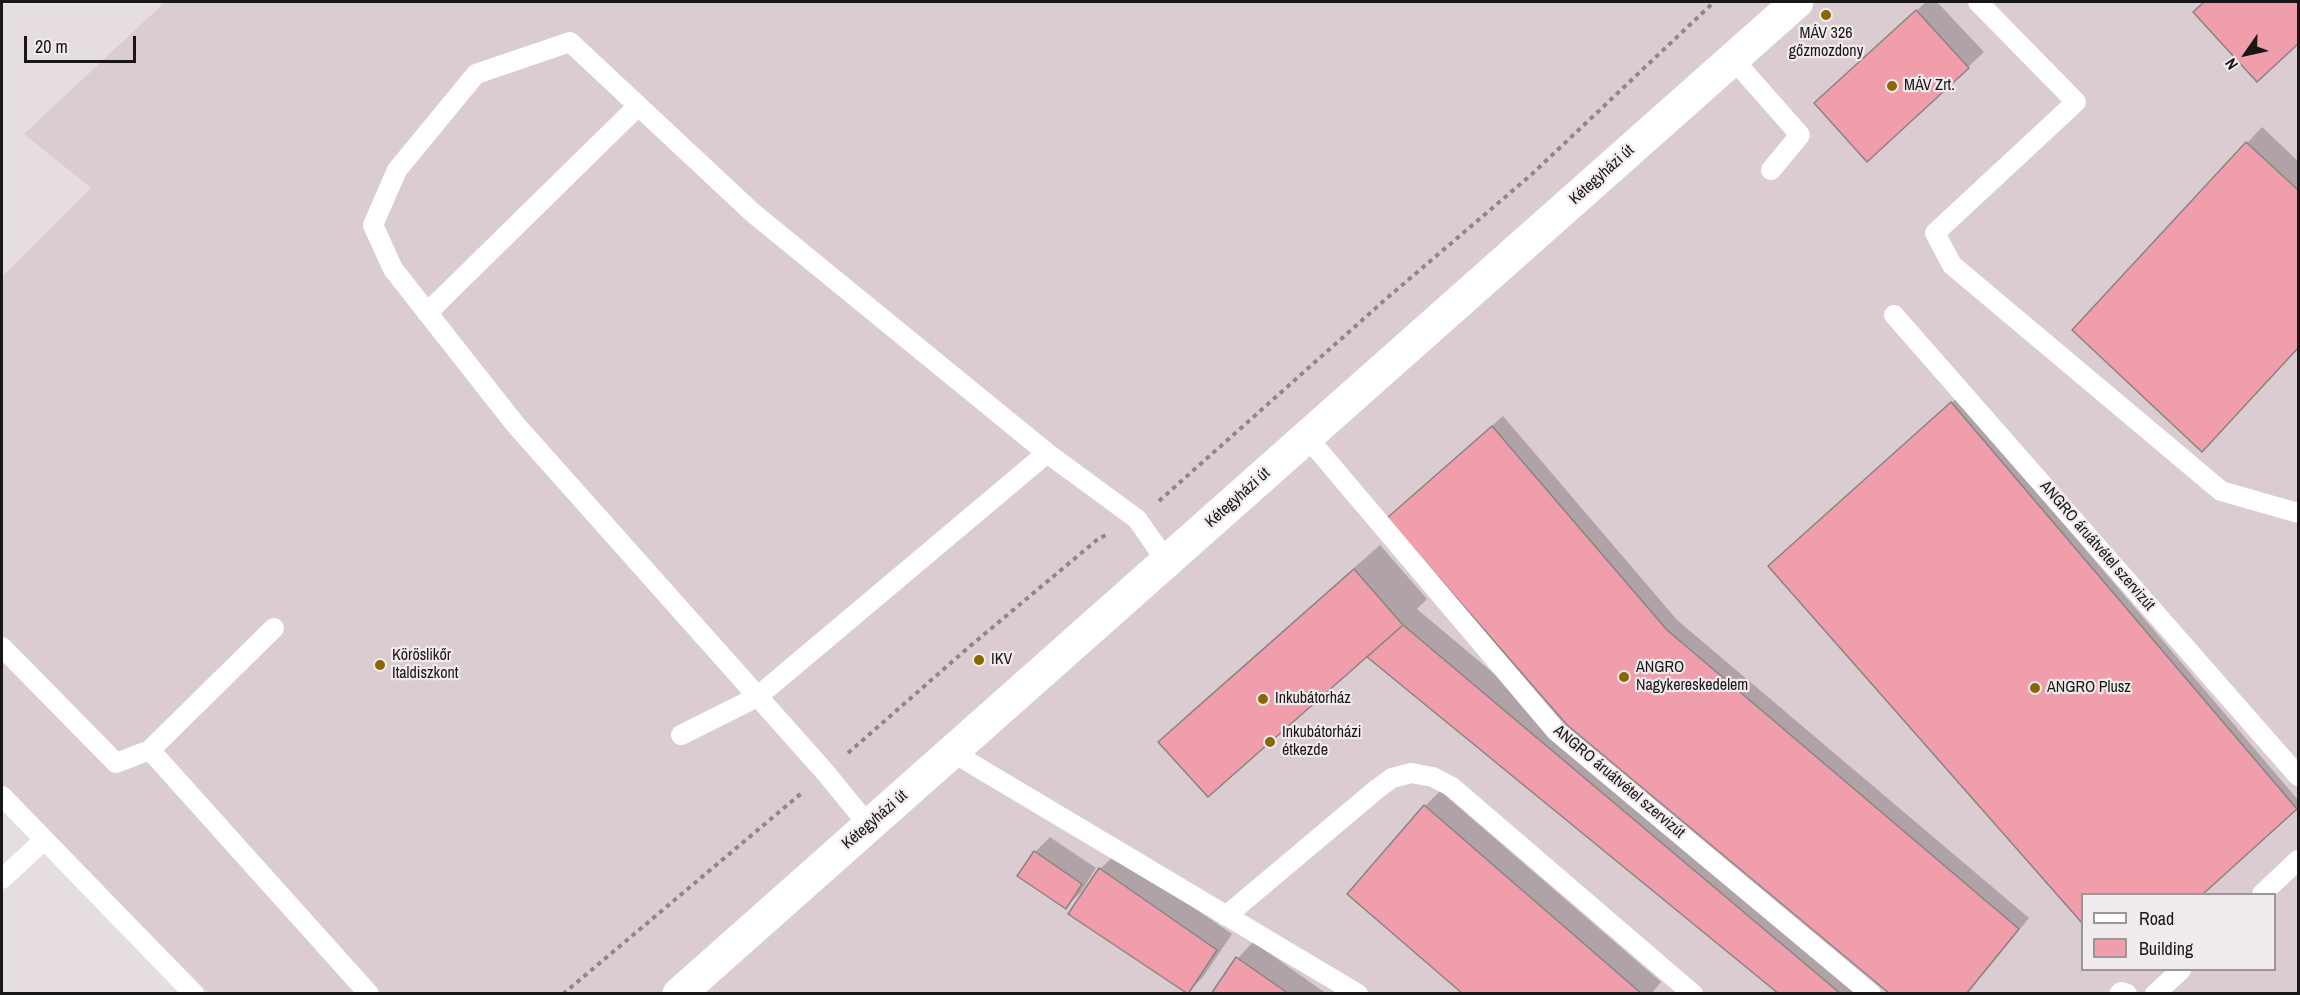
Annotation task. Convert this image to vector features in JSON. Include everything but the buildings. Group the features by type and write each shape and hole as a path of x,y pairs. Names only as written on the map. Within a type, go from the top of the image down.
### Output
{"street":[{"name":"Kétegyházi út","path":"679,993 1797,2"}],"lane":[{"path":"1978,2 2076,102 1935,233 1952,265 2220,491 2298,513"},
{"path":"869,826 825,772 515,424 393,269 373,225 397,170 476,74 570,42 753,213 1047,453 1137,519 1167,561"},
{"path":"1733,59 1800,135 1771,170"},
{"path":"427,313 638,106"},
{"name":"ANGRO áruátvétel szervizút","path":"1894,315 2298,776"},
{"name":"ANGRO áruátvétel szervizút","path":"1306,437 1556,731 1871,993"},
{"path":"681,735 757,697 1047,453"},
{"path":"2,647 116,764 150,750 274,628"},
{"path":"150,750 369,993"},
{"path":"952,752 1358,993"},
{"path":"1226,916 1385,783 1392,778 1411,773 1433,777 1452,787 1693,993"},
{"path":"2,796 194,993"},
{"path":"2,879 44,840"},
{"path":"2263,893 2298,860"},
{"path":"2155,993 2179,971"},
{"path":"2119,993 2127,993"}],"shaded area":[{"path":"165,2 2298,2 2298,993 209,993 2,787 2,277 91,188 24,134"}],"place":[{"name":"MÁV 326 gőzmozdony","path":"1826,15"},
{"name":"MÁV Zrt.","path":"1892,86"},
{"name":"IKV","path":"979,660"},
{"name":"Köröslikőr Italdiszkont","path":"380,665"},
{"name":"ANGRO Nagykereskedelem","path":"1624,677"},
{"name":"ANGRO Plusz","path":"2035,688"},
{"name":"Inkubátorház","path":"1263,699"},
{"name":"Inkubátorházi étkezde","path":"1270,742"}]}
